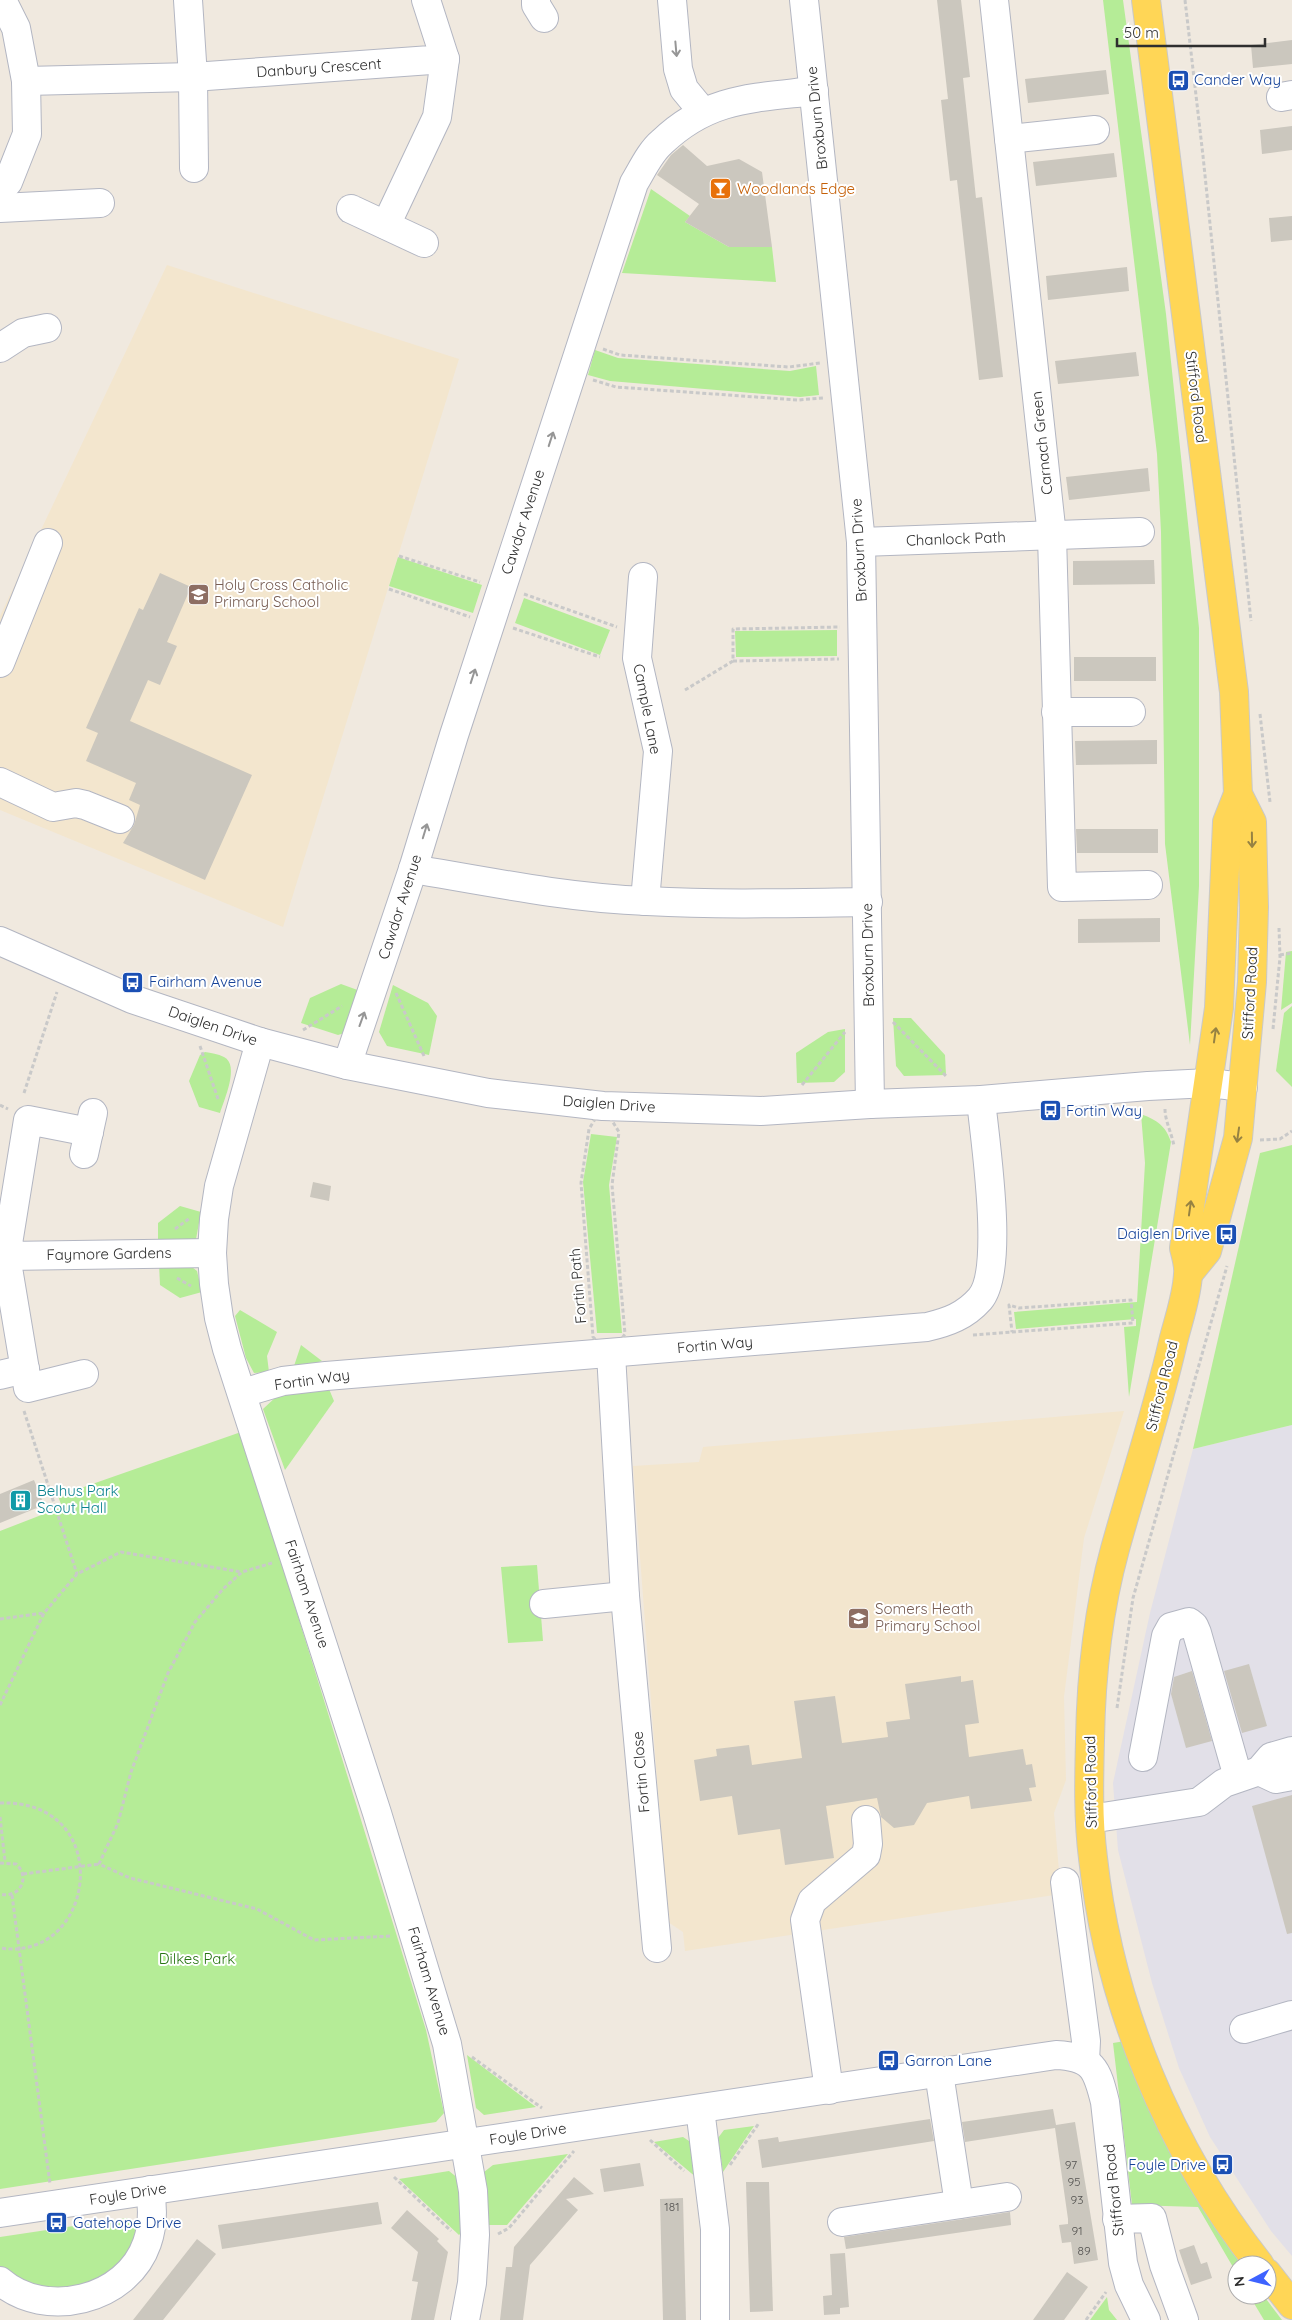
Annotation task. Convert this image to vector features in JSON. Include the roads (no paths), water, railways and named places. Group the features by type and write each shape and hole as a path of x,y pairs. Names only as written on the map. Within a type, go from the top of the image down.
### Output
{"main road":[{"name":"Stifford Road","path":"1146,0 1234,692 1238,794 1227,822 1219,1008 1184,1248 1188,1273 1164,1380 1115,1551 1103,1603 1090,1703 1090,1818 1098,1896 1112,1959 1128,2017 1150,2075 1172,2125 1195,2168 1253,2255"},
{"name":"Stifford Road","path":"1188,1273 1207,1251 1238,1138 1252,982 1254,907 1252,822 1238,794"},
{"path":"1277,2286 1292,2305"}],"street":[{"path":"0,191 8,182 27,134 26,81 16,28 2,0"},
{"path":"188,0 193,77 194,168"},
{"path":"386,225 437,117 445,59 426,0"},
{"path":"672,0 678,69 684,88 703,112"},
{"name":"Broxburn Drive","path":"804,0 861,542 870,1104"},
{"name":"Carnach Green","path":"994,0 1052,536 1062,887 1148,885"},
{"name":"Danbury Crescent","path":"26,81 193,77 445,59"},
{"name":"Cawdor Avenue","path":"347,1065 384,990 413,869 454,734 634,183 660,143 703,112 736,100 814,90"},
{"path":"1009,139 1095,130"},
{"path":"0,208 100,202"},
{"path":"351,209 424,243"},
{"path":"0,348 23,332 47,328"},
{"name":"Chanlock Path","path":"861,542 1140,532"},
{"path":"0,663 48,543"},
{"name":"Cample Lane","path":"643,577 638,658 658,751 645,901"},
{"path":"1056,712 1131,712"},
{"path":"0,782 54,807 85,805 120,819"},
{"path":"413,869 542,890 645,901 756,904 868,902"},
{"name":"Daiglen Drive","path":"0,941 132,998 260,1042 347,1065 488,1093 603,1106 761,1111 870,1104 981,1100 1148,1086 1208,1083 1243,1086"},
{"name":"Fairham Avenue","path":"260,1042 219,1186 212,1253 219,1318 227,1349 243,1393 414,1929 447,2044 473,2191 475,2235 472,2283 465,2320"},
{"name":"Fortin Way","path":"243,1393 283,1381 326,1376 927,1327 955,1320 981,1298 991,1274 993,1249 981,1100"},
{"path":"84,1375 28,1388 12,1372 6,1256 10,1175 28,1120 89,1133"},
{"name":"Faymore Gardens","path":"6,1256 212,1253"},
{"name":"Fortin Close","path":"611,1354 625,1596 657,1948"},
{"path":"544,1604 625,1596"},
{"path":"1143,1757 1166,1636 1171,1627 1189,1622 1194,1626 1197,1633 1249,1774"},
{"path":"1090,1818 1199,1802 1224,1783 1249,1774 1271,1757 1292,1751"},
{"path":"1249,1774 1276,1779 1292,1776"},
{"path":"829,2090 805,1920 812,1901 866,1855 868,1844 866,1820"},
{"path":"1065,1882 1086,2041 1084,2061"},
{"path":"1244,2029 1292,2015"},
{"name":"Foyle Drive","path":"0,2213 1056,2055 1076,2056 1084,2061"},
{"name":"Stifford Road","path":"1084,2061 1094,2068 1105,2102 1123,2263 1129,2285 1146,2320"},
{"path":"939,2073 959,2204"},
{"path":"700,2109 715,2228 715,2320"},
{"path":"0,2281 20,2294 74,2311 92,2296 109,2288 136,2264 147,2245 152,2225 150,2190"},
{"path":"842,2222 1007,2196"},
{"path":"1117,2219 1152,2218 1164,2265 1184,2320"}],"place":[{"name":"Cander Way","path":"1178,80"},
{"name":"Woodlands Edge","path":"721,189"},
{"name":"Holy Cross Catholic Primary School","path":"198,594"},
{"name":"Fairham Avenue","path":"133,982"},
{"name":"Fortin Way","path":"1050,1111"},
{"name":"Daiglen Drive","path":"1226,1234"},
{"name":"Belhus Park Scout Hall","path":"21,1500"},
{"name":"Somers Heath Primary School","path":"859,1618"},
{"name":"Garron Lane","path":"889,2061"},
{"name":"Foyle Drive","path":"1222,2165"},
{"name":"Gatehope Drive","path":"57,2223"}],"park label":[{"name":"Dilkes Park","path":"197,1959"}]}
